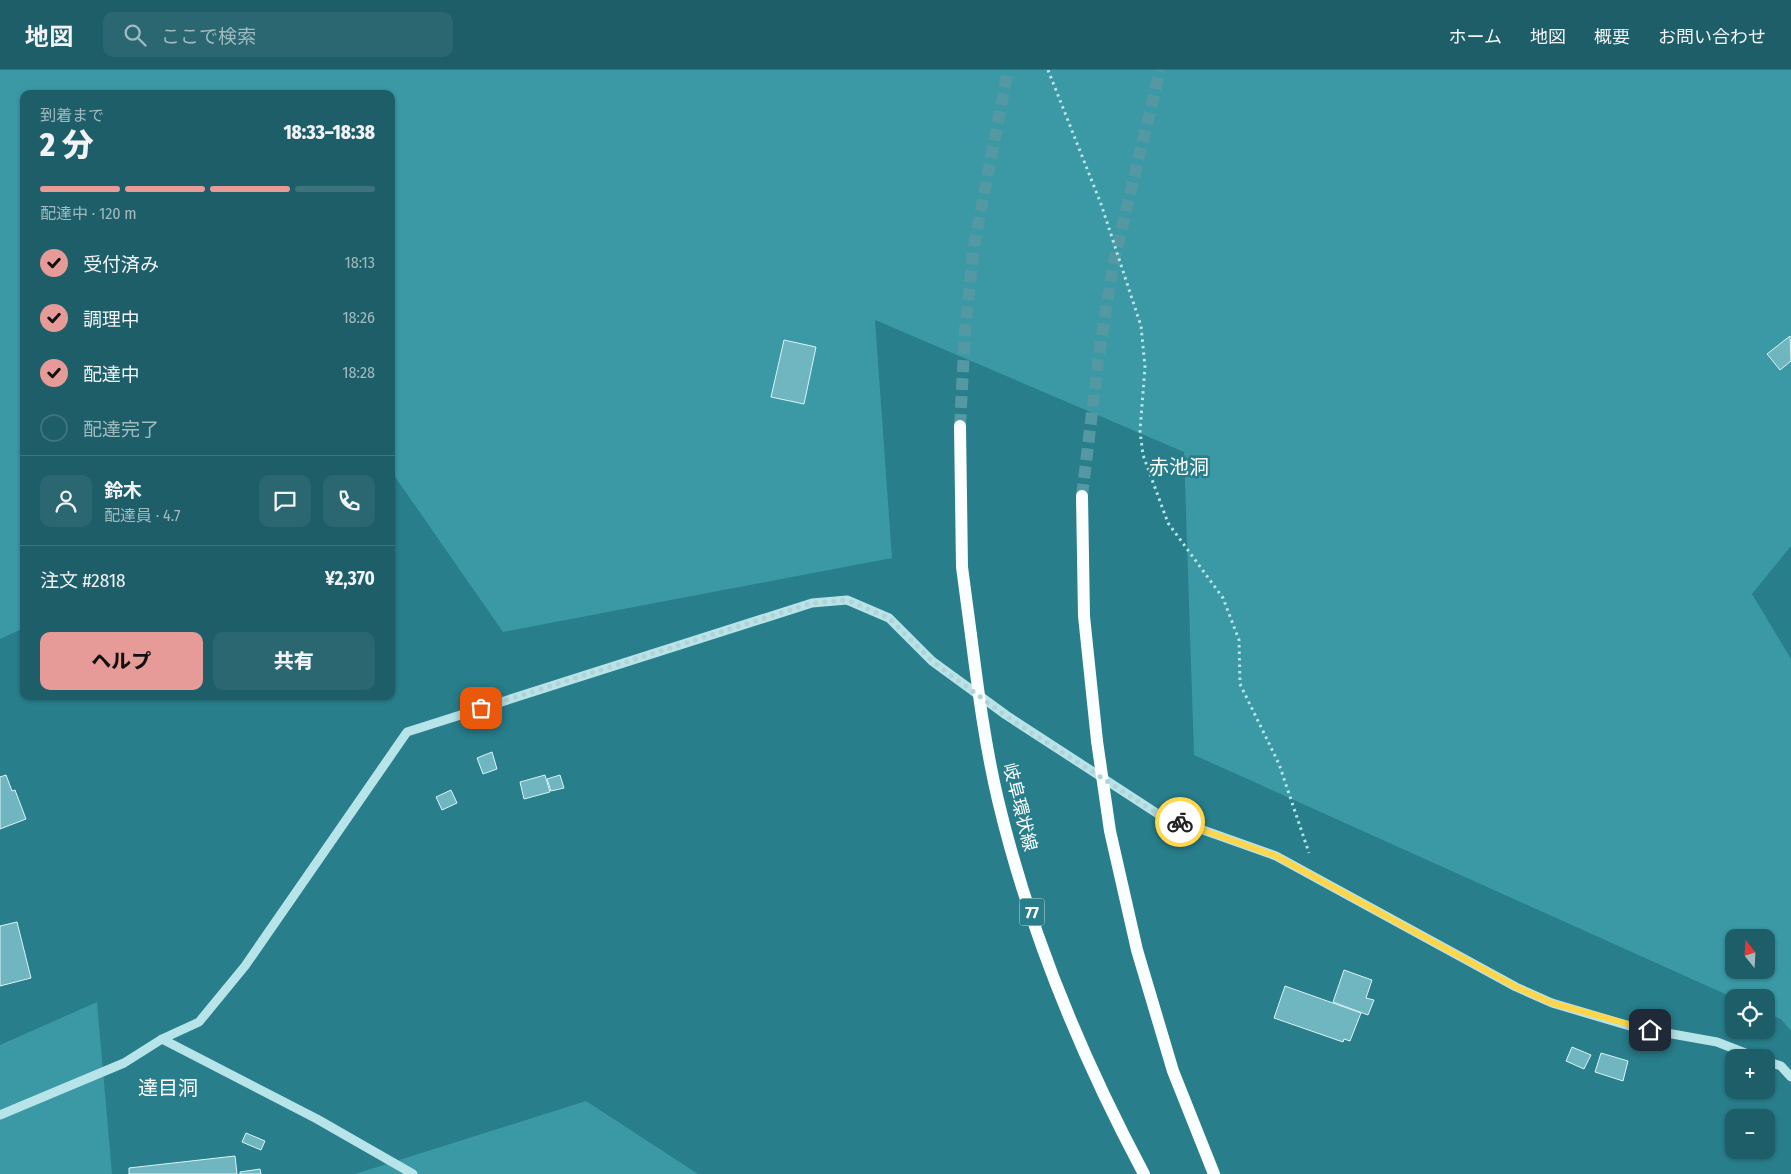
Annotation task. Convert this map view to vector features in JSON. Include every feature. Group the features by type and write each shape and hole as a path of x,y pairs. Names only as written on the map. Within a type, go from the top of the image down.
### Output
{"main road":[{"name":"岐阜環状線","path":"960,426 962,567 982,718 998,800 1025,893 1067,1014 1117,1124 1144,1174"},
{"path":"1082,496 1084,616 1097,741 1110,831 1137,950 1173,1071 1214,1174"}],"street":[{"path":"0,1115 124,1063 162,1040 199,1022 245,966 407,732 812,603 847,600 889,618 932,661 1006,716 1158,814 1276,856 1516,987 1552,1003 1633,1027 1717,1042 1735,1049"},
{"path":"162,1040 317,1119 413,1174"},
{"path":"1775,1064 1781,1066 1791,1077"}],"path":[{"path":"1048,70 1101,204 1141,326 1145,367 1140,431 1143,455 1168,523 1223,598 1239,640 1240,684 1279,764 1318,879"}],"green space":[{"path":"0,70 1791,70 1791,546 1752,594 1791,659 1791,1031 1781,1019 1775,1017 1775,989 1725,989 1725,994 1194,755 1184,452 875,320 892,558 503,632 395,477 395,90 20,90 20,630 0,639"},
{"path":"97,1002 112,1174 0,1174 0,1045"},
{"path":"586,1101 698,1174 355,1174"}],"building":[{"path":"1790,336 1791,361 1780,370 1767,354"},
{"path":"784,340 816,347 804,404 771,397"},
{"path":"489,714 492,725 482,728 478,717"},
{"path":"492,752 497,769 483,774 477,758"},
{"path":"6,775 12,791 15,790 26,819 0,829 0,777"},
{"path":"545,775 550,792 524,799 520,782"},
{"path":"560,775 564,788 551,791 547,779"},
{"path":"451,790 457,803 442,810 436,797"},
{"path":"17,922 31,978 0,986 0,926"},
{"path":"1344,970 1372,980 1366,998 1374,1000 1368,1015 1333,1002"},
{"path":"1285,986 1361,1013 1350,1041 1344,1039 1343,1042 1274,1018"},
{"path":"1572,1047 1591,1055 1584,1069 1566,1061"},
{"path":"1601,1053 1628,1061 1623,1081 1595,1072"},
{"path":"246,1133 265,1141 261,1150 242,1142"},
{"path":"235,1156 237,1174 129,1174 129,1168"},
{"path":"260,1169 261,1174 240,1174 240,1172"}],"tunnel":[{"path":"960,426 965,331 974,246 1008,70"},
{"path":"1082,496 1098,362 1113,265 1160,70"}],"way so far":[{"path":"481,708 812,603 847,600 889,618 932,661 1006,716 1158,814 1180,822"}],"district":[{"name":"赤池洞","path":"1179,467"},
{"name":"達目洞","path":"168,1088"}],"route":[{"path":"1180,822 1276,856 1516,987 1552,1003 1633,1027 1650,1030"}]}
